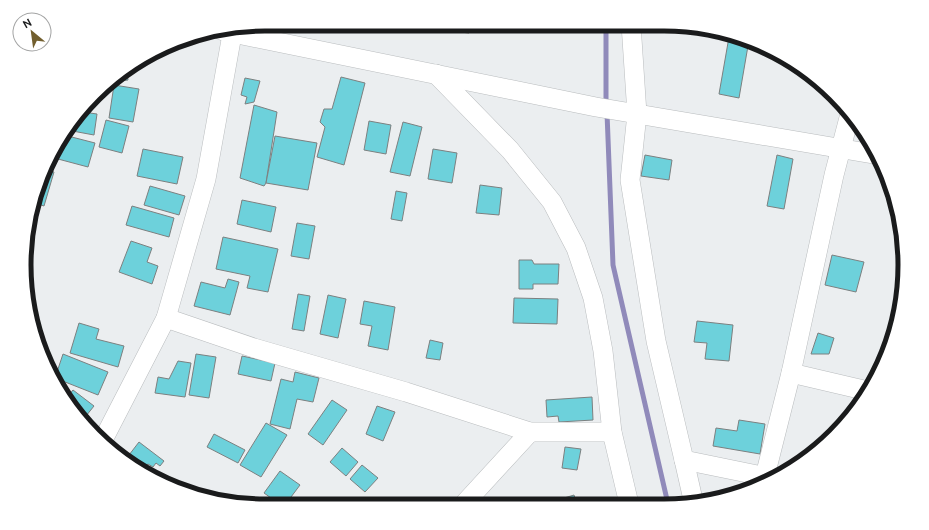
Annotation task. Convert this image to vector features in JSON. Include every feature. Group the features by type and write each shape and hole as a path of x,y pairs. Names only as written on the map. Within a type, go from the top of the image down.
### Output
{"street":[{"path":"631,31 630,180 656,341 692,497"},
{"path":"238,33 596,107 870,153"},
{"path":"105,435 166,318 206,179 229,34"},
{"path":"436,74 510,150 552,202 576,248 593,298 603,351 612,432 628,499"},
{"path":"770,474 848,121"},
{"path":"166,318 254,348 406,392 530,432 612,432"},
{"path":"791,374 862,390"},
{"path":"469,499 530,432"},
{"path":"684,460 765,476"}],"building":[{"path":"452,31 469,31 469,33"},
{"path":"728,40 748,47 739,98 719,94"},
{"path":"128,76 128,80 121,81"},
{"path":"341,77 365,83 344,165 317,157 325,127 320,122 324,109 332,109"},
{"path":"245,78 260,81 254,102 245,104 247,97 241,95"},
{"path":"116,85 139,89 133,122 109,118 114,87"},
{"path":"254,105 277,112 266,183 264,186 240,178"},
{"path":"88,113 97,114 94,135 73,131"},
{"path":"106,120 129,126 122,153 99,147"},
{"path":"369,121 391,125 386,154 364,150"},
{"path":"403,122 422,127 410,176 390,172"},
{"path":"69,136 95,143 88,167 58,159 60,153"},
{"path":"275,136 317,143 308,190 266,183"},
{"path":"143,149 183,157 177,184 137,176"},
{"path":"433,149 457,153 452,183 428,179"},
{"path":"645,155 672,160 669,180 641,176"},
{"path":"777,155 793,159 784,209 767,206"},
{"path":"51,171 54,172 44,206 39,204"},
{"path":"480,185 502,188 499,215 476,213"},
{"path":"150,186 185,196 179,215 144,205"},
{"path":"396,191 407,193 402,221 391,219"},
{"path":"242,200 276,207 271,232 237,224"},
{"path":"132,206 174,218 169,237 126,225"},
{"path":"297,223 315,226 309,259 291,256"},
{"path":"223,237 278,249 268,292 247,288 250,276 216,269"},
{"path":"131,241 152,248 147,262 158,266 152,284 119,272"},
{"path":"832,255 864,262 856,292 825,285"},
{"path":"519,260 532,260 534,264 559,264 558,284 533,284 533,289 519,289"},
{"path":"228,279 239,282 230,315 194,306 201,282 225,288"},
{"path":"298,294 310,296 304,331 292,329"},
{"path":"328,295 346,299 338,338 320,334"},
{"path":"514,298 558,299 557,324 513,323"},
{"path":"364,301 395,307 388,350 368,346 372,326 360,324"},
{"path":"697,321 733,325 729,361 705,359 707,343 694,342"},
{"path":"79,323 99,329 96,339 124,346 118,367 70,353"},
{"path":"818,333 834,338 829,354 811,354"},
{"path":"430,340 443,343 440,360 426,358"},
{"path":"63,354 108,372 98,395 61,380 57,372"},
{"path":"196,354 216,357 209,398 189,395"},
{"path":"242,356 275,363 271,381 238,374"},
{"path":"178,361 191,363 185,397 155,393 158,377 169,379"},
{"path":"295,372 319,378 313,402 297,399 290,429 270,424 281,379 293,382"},
{"path":"73,390 94,406 86,416 79,407 69,394"},
{"path":"592,397 593,420 559,422 558,416 547,417 546,400"},
{"path":"332,400 347,410 323,445 308,434"},
{"path":"377,406 395,412 383,441 366,434"},
{"path":"739,420 765,424 760,454 713,446 716,428 737,431"},
{"path":"266,423 287,435 261,477 240,465"},
{"path":"214,434 245,450 238,463 207,447"},
{"path":"139,442 164,461 160,466 156,463 153,467 148,464 145,466 129,455"},
{"path":"565,447 581,449 577,470 562,468"},
{"path":"342,448 358,462 346,476 330,462"},
{"path":"362,465 378,478 365,492 350,479"},
{"path":"280,471 300,485 290,499 272,499 264,493"},
{"path":"574,495 575,499 561,499"}],"waterway":[{"path":"606,31 606,105"},
{"path":"607,113 613,265 667,499"}]}
